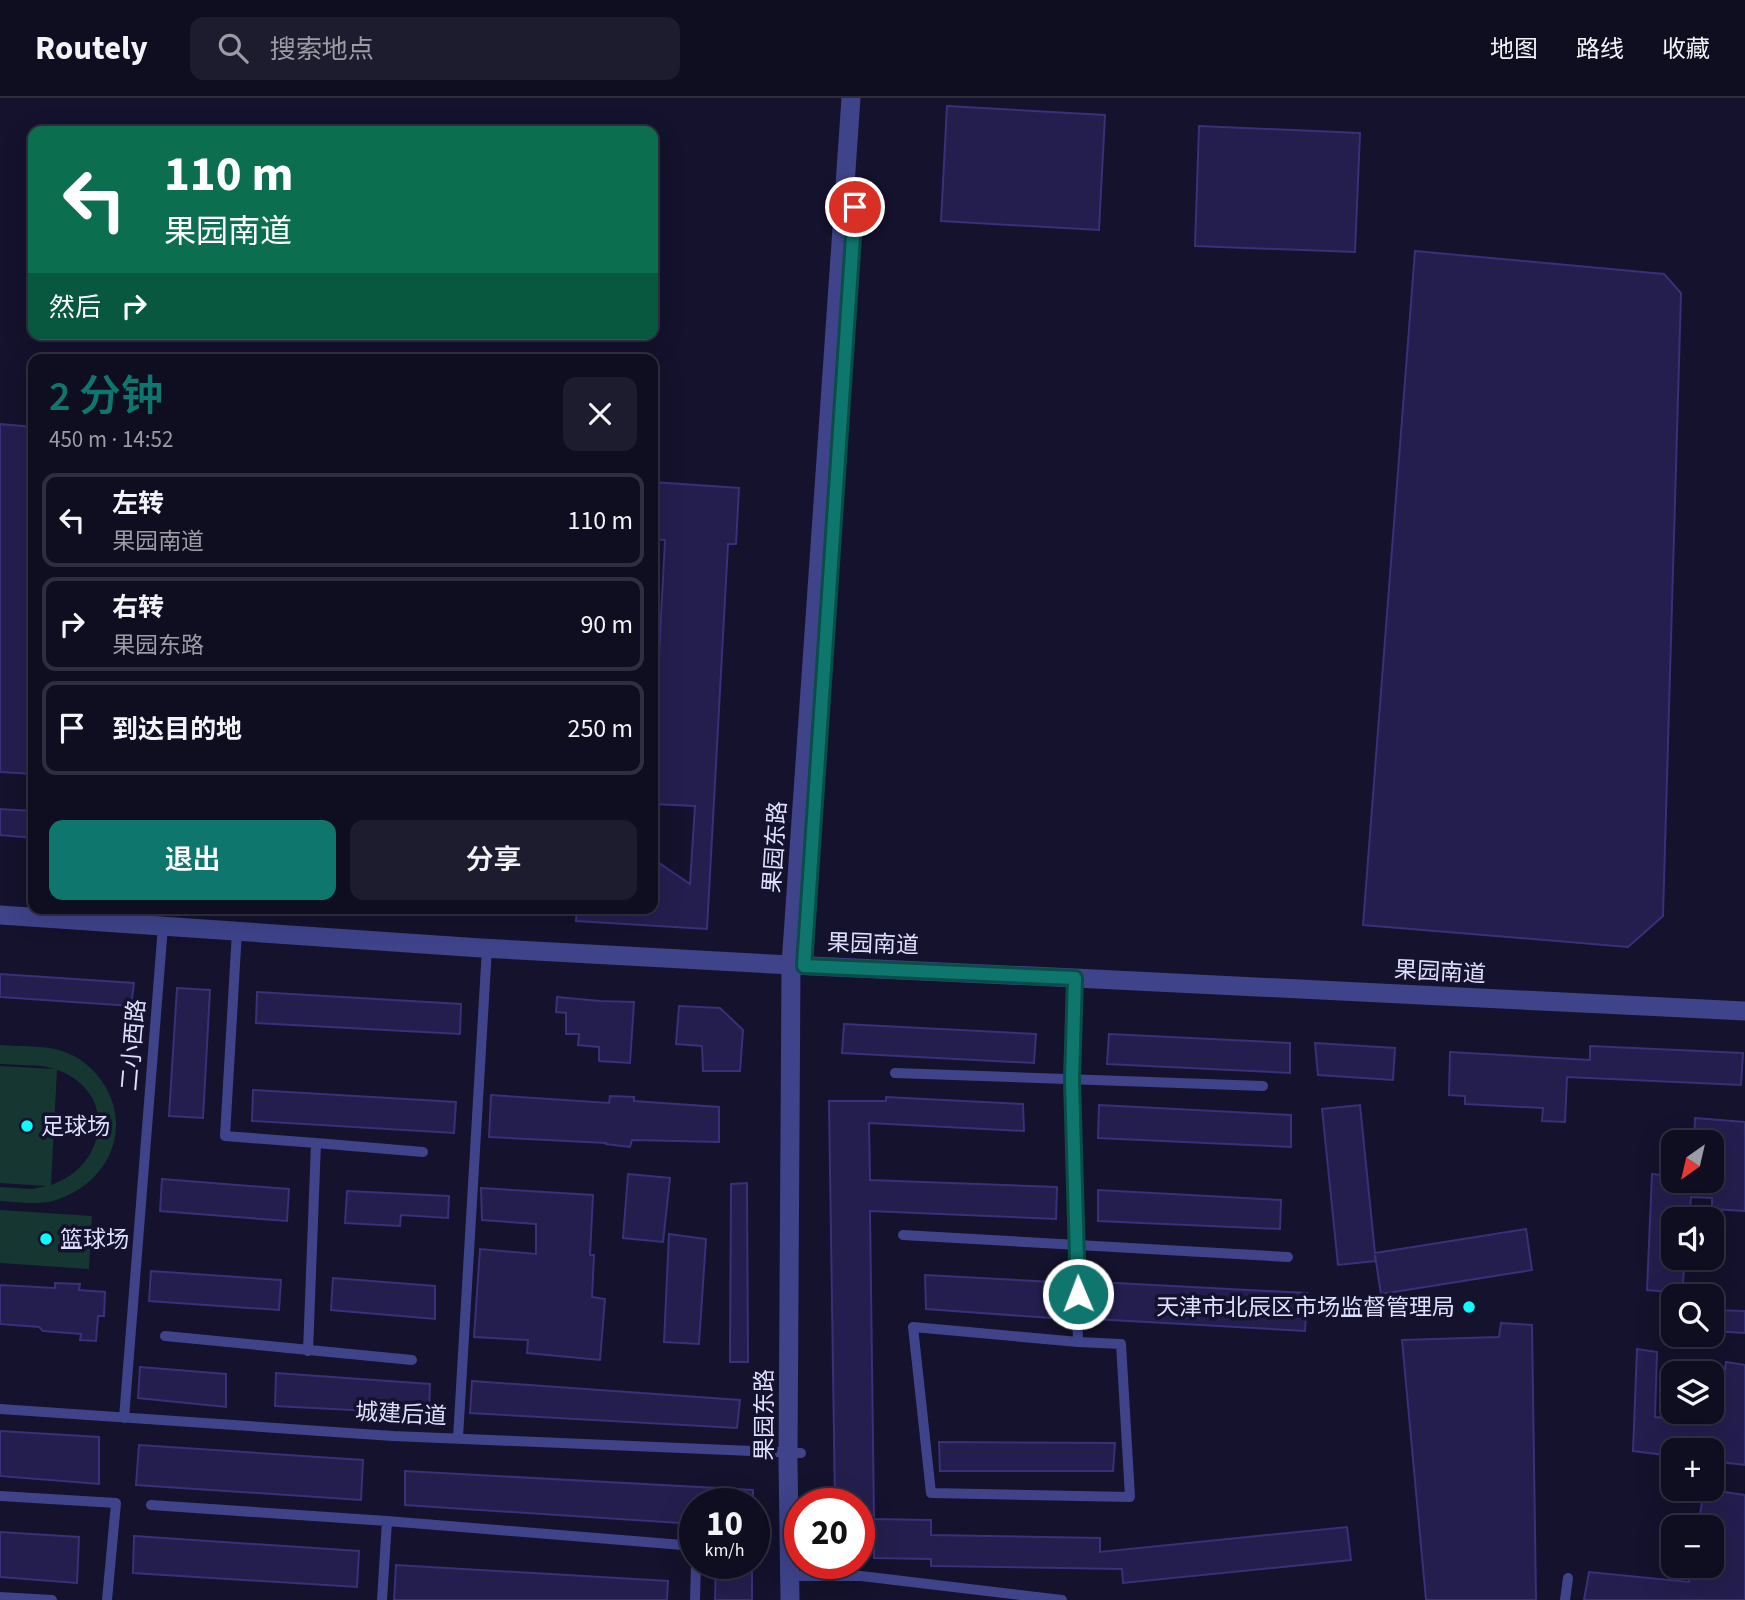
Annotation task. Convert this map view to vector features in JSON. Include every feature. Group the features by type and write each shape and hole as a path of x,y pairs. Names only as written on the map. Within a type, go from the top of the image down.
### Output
{"street":[{"name":"果园东路","path":"796,1488 798,969 851,98"},
{"name":"果园东路","path":"798,969 862,98"},
{"name":"果园南道","path":"0,915 163,932"},
{"name":"果园南道","path":"0,927 163,932 1745,1021"},
{"name":"果园南道","path":"1075,983 1745,1011"},
{"name":"果园东路","path":"795,1453 799,1488"},
{"name":"果园东路","path":"789,1600 795,1579"},
{"name":"果园东路","path":"798,1579 801,1600"}],"lane":[{"name":"二小西路","path":"124,1418 163,932"},
{"path":"236,936 225,1136 423,1152"},
{"path":"458,1438 487,952"},
{"path":"1075,983 1072,1080 1078,1342"},
{"path":"895,1073 1263,1086"},
{"path":"308,1351 316,1143"},
{"path":"903,1235 1288,1257"},
{"path":"913,1327 1078,1342 1121,1344 1130,1497 931,1493 913,1327"},
{"path":"165,1336 412,1360"},
{"name":"城建后道","path":"0,1409 380,1435 795,1453"},
{"path":"0,1496 116,1503 107,1600"},
{"path":"150,1505 679,1545"},
{"path":"382,1600 387,1521"},
{"path":"875,1578 1062,1600"},
{"path":"1565,1600 1568,1578"},
{"path":"695,1600 696,1579"},
{"path":"0,1597 52,1600"}],"green space":[{"path":"0,1045 57,1049 83,1062 96,1073 105,1086 113,1103 115,1137 102,1168 76,1191 45,1202 0,1201 0,1187 32,1189 46,1186 0,1183 0,1066 54,1069 0,1064","holes":["57,1070 77,1080 90,1094 97,1111 98,1128 94,1146 85,1162 70,1175 51,1185"]},
{"name":"篮球场","path":"0,1210 92,1216 89,1269 0,1263"}],"building":[{"path":"947,106 1105,115 1099,230 941,221"},
{"path":"1199,126 1360,133 1355,252 1195,246"},
{"path":"1415,251 1664,274 1681,293 1663,916 1628,947 1363,925"},
{"path":"0,424 28,427 28,774 0,772"},
{"path":"658,482 739,488 736,544 728,544 707,929 576,921 577,914 658,914 658,862 690,884 695,806 658,804 658,675 665,540 658,539"},
{"path":"0,809 28,811 28,838 0,835"},
{"path":"0,974 134,983 131,1006 0,997"},
{"path":"177,988 210,990 203,1118 169,1116"},
{"path":"257,992 461,1004 460,1034 256,1023"},
{"path":"557,997 634,1002 630,1063 599,1061 599,1047 578,1045 579,1034 566,1034 566,1013 556,1012"},
{"path":"679,1006 720,1008 743,1030 740,1071 703,1071 702,1046 676,1044"},
{"path":"844,1024 1036,1034 1034,1063 842,1053"},
{"path":"1109,1034 1290,1043 1290,1073 1107,1064"},
{"path":"1315,1043 1395,1048 1393,1080 1318,1075"},
{"path":"1590,1046 1743,1053 1741,1085 1567,1077 1565,1122 1542,1121 1543,1108 1465,1104 1465,1096 1449,1095 1450,1052 1590,1060"},
{"path":"253,1090 456,1102 454,1133 252,1121"},
{"path":"491,1095 609,1103 610,1096 634,1097 634,1101 719,1107 719,1142 632,1140 630,1147 606,1143 489,1137"},
{"path":"886,1097 1023,1104 1024,1131 869,1123 870,1180 1057,1187 1056,1219 870,1211 874,1488 835,1488 829,1101 886,1101"},
{"path":"1099,1105 1291,1115 1291,1147 1098,1138"},
{"path":"1360,1105 1375,1253 1526,1229 1532,1270 1381,1294 1375,1255 1375,1261 1338,1265 1322,1109"},
{"path":"1695,1118 1745,1122 1745,1211 1712,1207 1712,1198 1691,1197 1690,1207 1661,1207 1661,1270 1684,1270 1683,1284 1661,1284 1661,1291 1647,1290 1652,1174 1661,1175 1661,1194 1724,1194 1724,1130 1695,1130"},
{"path":"628,1174 670,1178 663,1242 623,1238"},
{"path":"162,1179 289,1189 287,1221 160,1211"},
{"path":"747,1183 748,1362 730,1362 731,1184"},
{"path":"481,1188 593,1195 590,1255 594,1255 592,1297 605,1299 600,1360 527,1353 528,1340 474,1337 480,1249 536,1254 536,1224 482,1220"},
{"path":"1098,1190 1281,1200 1280,1229 1098,1221"},
{"path":"347,1191 449,1196 448,1218 401,1215 400,1226 345,1223"},
{"path":"669,1234 706,1239 699,1344 664,1342"},
{"path":"151,1271 281,1280 279,1310 149,1301"},
{"path":"925,1275 1053,1282 1051,1318 926,1309"},
{"path":"333,1278 435,1286 435,1319 331,1310"},
{"path":"1097,1282 1307,1293 1305,1331 1094,1319"},
{"path":"55,1283 80,1284 79,1290 105,1292 104,1316 98,1316 96,1341 80,1340 81,1334 0,1324 0,1285 55,1288"},
{"path":"1724,1310 1745,1311 1745,1333 1724,1332"},
{"path":"1501,1323 1532,1325 1536,1600 1426,1600 1402,1340 1499,1337"},
{"path":"1637,1349 1657,1352 1655,1417 1661,1417 1661,1424 1724,1424 1726,1362 1745,1365 1745,1465 1724,1462 1724,1438 1661,1438 1661,1454 1633,1451"},
{"path":"140,1367 226,1374 226,1407 138,1398"},
{"path":"276,1373 430,1384 429,1414 275,1406"},
{"path":"472,1381 740,1400 737,1428 470,1413"},
{"path":"0,1431 99,1437 99,1484 0,1476"},
{"path":"939,1442 1115,1443 1113,1471 940,1471"},
{"path":"139,1445 363,1460 361,1500 136,1485"},
{"path":"405,1471 716,1488 679,1488 679,1523 405,1505"},
{"path":"1724,1492 1745,1495 1745,1600 1584,1600 1589,1572 1689,1582 1690,1578 1724,1578 1724,1515 1700,1515 1702,1501 1724,1501"},
{"path":"875,1519 931,1520 931,1535 1100,1538 1100,1552 1347,1527 1351,1560 1123,1583 1122,1569 931,1566 931,1559 875,1558"},
{"path":"0,1532 79,1537 77,1583 0,1577"},
{"path":"134,1536 359,1551 357,1587 133,1573"},
{"path":"396,1565 668,1581 667,1600 394,1600"},
{"path":"716,1579 752,1579 752,1600 715,1600"}],"place":[{"name":"足球场","path":"27,1126"},
{"name":"篮球场","path":"46,1239"},
{"name":"天津市北辰区市场监督管理局","path":"1469,1307"}],"route":[{"path":"855,207 804,966 1075,978 1072,1080 1078,1294"}]}
